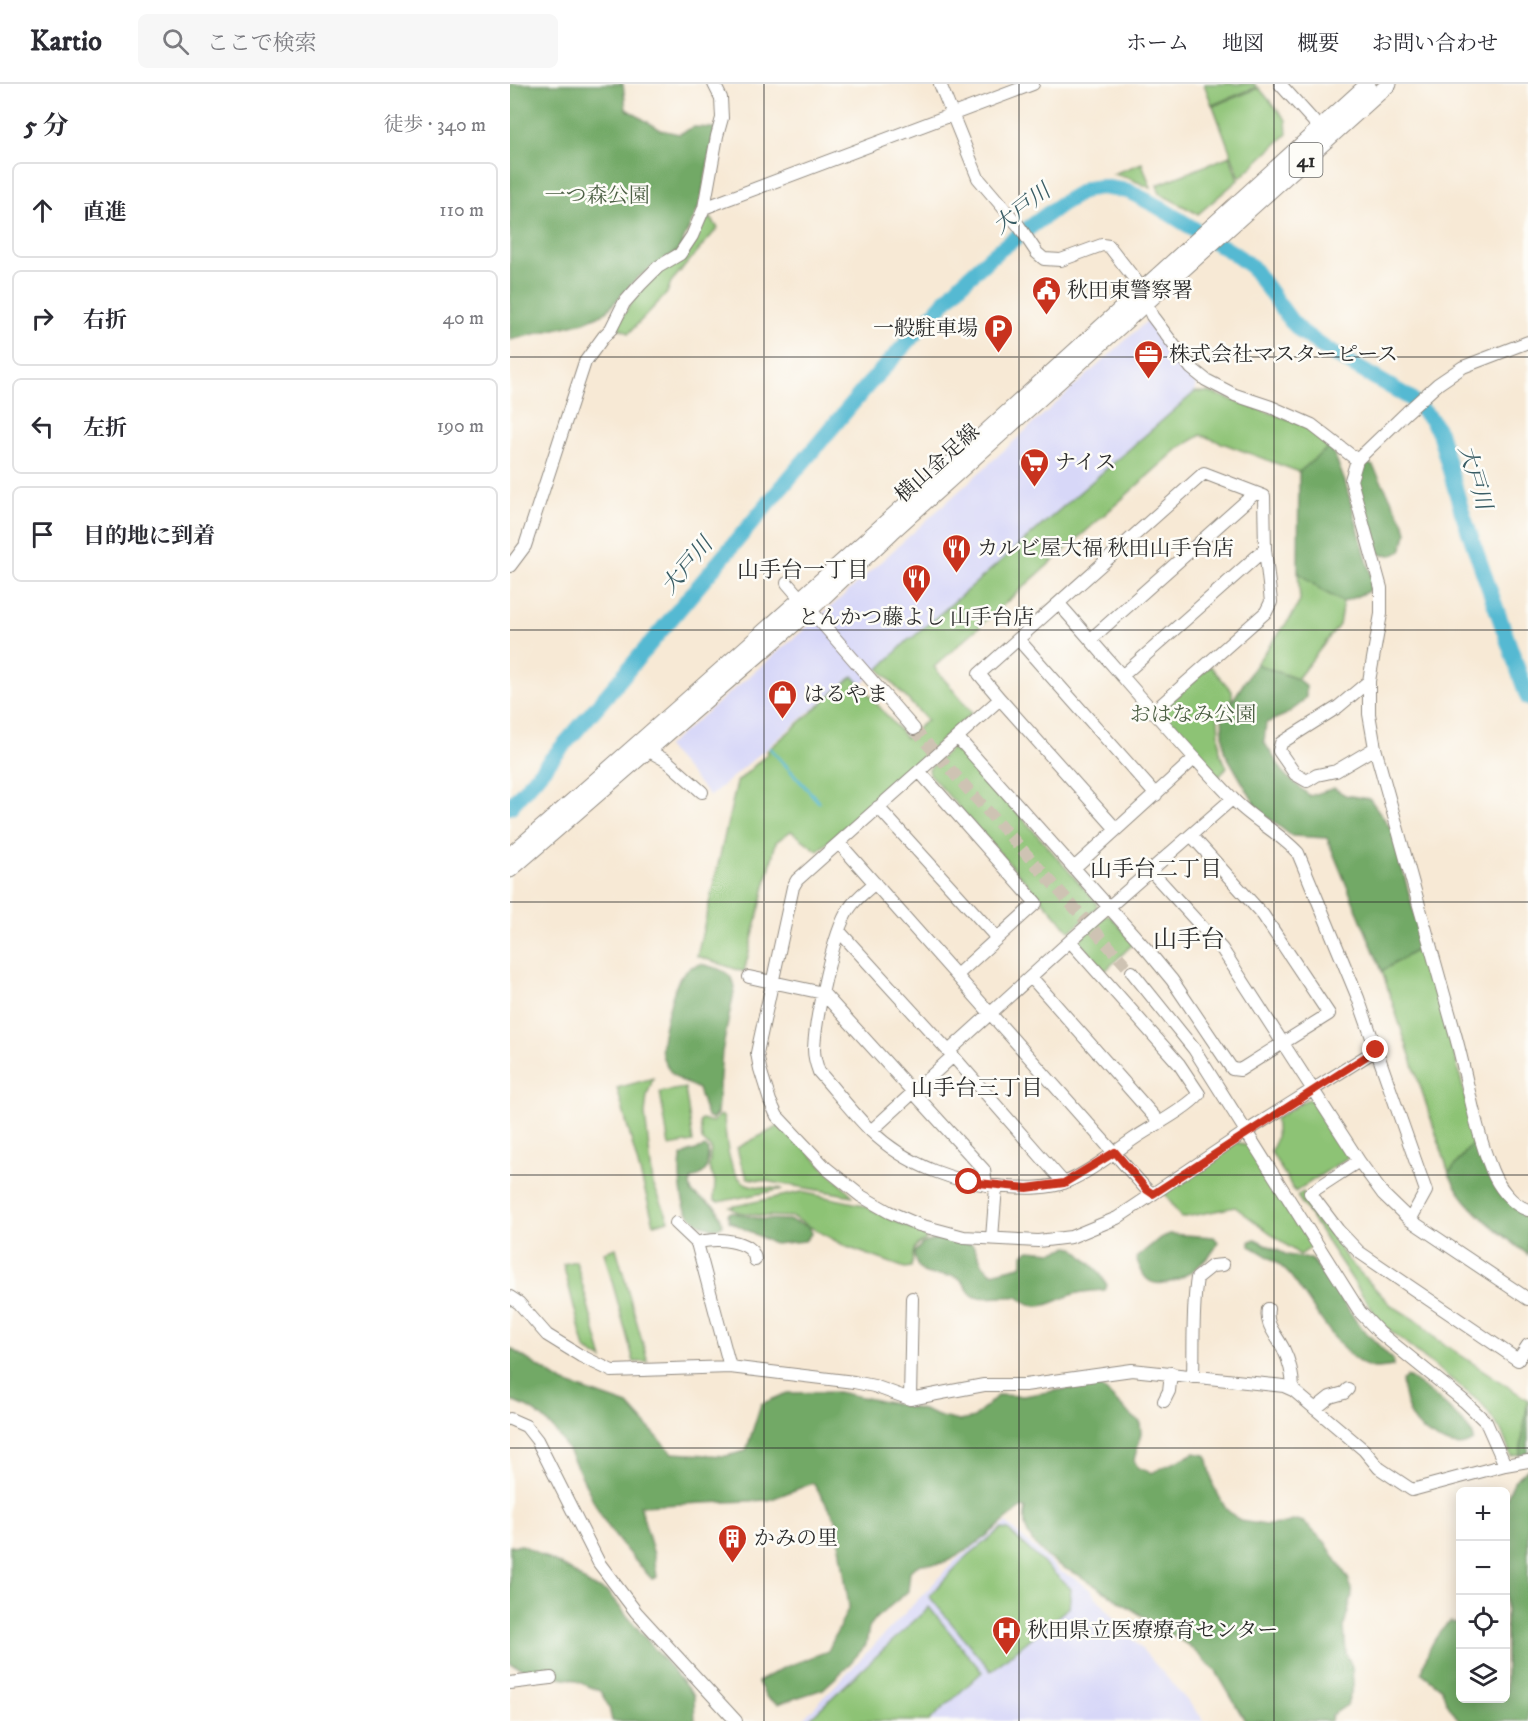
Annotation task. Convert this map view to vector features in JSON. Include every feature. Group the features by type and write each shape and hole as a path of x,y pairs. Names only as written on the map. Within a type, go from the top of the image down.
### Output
{"main road":[{"name":"横山金足線","path":"1324,133 1368,84"},
{"name":"横山金足線","path":"510,855 640,742 892,532 1143,297 1324,133 1389,84"},
{"name":"横山金足線","path":"510,870 649,751 805,605"}],"street":[{"path":"510,566 525,546 585,363 611,329 624,303 658,267 680,255 705,208 722,118 720,98 714,84"},
{"path":"940,84 978,178 1044,259 1060,260 1102,245 1109,246 1137,282 1152,316 1191,368 1206,380 1235,395 1312,424 1357,460"},
{"path":"705,208 1033,84"},
{"path":"1280,84 1324,133"},
{"path":"1528,342 1463,367 1427,394 1357,460 1351,480 1381,588 1381,614 1369,681 1369,714 1375,748 1456,1036 1478,1129 1501,1188 1522,1208 1528,1210"},
{"path":"1116,829 979,674 1204,473 1264,496 1265,549 1271,602 1266,612 1153,712"},
{"path":"1091,639 1254,494"},
{"path":"1122,676 1265,549"},
{"path":"787,584 914,729"},
{"path":"1059,604 1233,800 1286,840 1298,853 1358,998 1426,1191 1410,1220"},
{"path":"1018,639 1156,795"},
{"path":"1369,681 1338,707 1281,743 1279,751 1295,774 1307,780 1317,775 1336,771 1375,748"},
{"path":"1000,699 797,880 794,887 757,1053 767,1093 777,1116 826,1168 861,1196 919,1226 964,1237 1038,1240 1071,1237 1117,1218 1247,1131 1376,1050"},
{"path":"958,738 1172,980 1232,1070 1240,1070 1329,1014 1263,915 1191,835"},
{"path":"649,751 667,761 702,792"},
{"path":"1074,868 1195,758"},
{"path":"919,771 1036,903 958,974"},
{"path":"871,1131 991,1013 1150,870 1233,800"},
{"path":"878,807 997,938"},
{"path":"839,843 958,974 1147,1190 1153,1194"},
{"path":"1150,870 1222,949 1359,1161 1383,1194 1410,1220 1528,1299"},
{"path":"876,883 848,910 839,931 823,993 814,1060 819,1072 871,1131 899,1154 915,1164 969,1182 1027,1188 1064,1183 1194,1100 1199,1094 1179,1064 1070,941"},
{"path":"839,931 951,1053 1064,1183"},
{"path":"1132,972 1194,1048 1360,1312 1380,1333 1464,1401 1486,1422 1505,1465"},
{"path":"749,977 823,993 984,1170 991,1186 992,1238"},
{"path":"1031,977 1159,1122"},
{"path":"1359,1161 1310,1193 1338,1230 1359,1252 1518,1360 1528,1345"},
{"path":"676,1223 697,1243 730,1367"},
{"path":"697,1243 706,1239 734,1242 750,1248 755,1254 755,1260"},
{"path":"1193,1377 1194,1300 1197,1278 1212,1266 1222,1265"},
{"path":"510,1297 519,1303 547,1335 581,1356 612,1371 730,1367 854,1382 874,1386 910,1399 996,1384 1025,1385 1132,1370 1171,1373 1284,1386 1293,1390 1364,1450 1379,1468 1412,1490 1528,1461"},
{"path":"910,1399 912,1298"},
{"path":"1268,1309 1266,1318 1283,1348 1293,1374 1293,1390"},
{"path":"1164,1401 1170,1391 1171,1373"},
{"path":"1316,1409 1330,1397 1344,1393 1348,1389"},
{"path":"510,1419 526,1426 537,1440 599,1563 636,1612 736,1721"},
{"path":"510,1683 551,1678"}],"shaded area":[{"path":"1148,320 1161,334 1196,384 1195,392 861,685 852,676 710,796 666,747 833,605"},
{"name":"秋田県立医療療育センター","path":"1006,1523 1061,1572 1078,1580 1090,1590 1205,1721 801,1721 956,1560"}],"green space":[{"name":"一つ森公園","path":"510,84 623,84 626,109 661,130 679,134 694,127 715,128 700,205 679,249 637,278 605,313 584,322 510,340"},
{"path":"1204,84 1254,84 1257,87 1212,105"},
{"path":"1259,88 1286,120 1287,134 1240,178 1213,106"},
{"path":"1230,156 1238,180 1198,214 1160,194 1157,185"},
{"path":"1142,163 1151,188 1113,174"},
{"path":"710,217 718,228 671,282 667,293 629,333 617,327 639,290"},
{"path":"1195,392 1209,392 1303,424 1329,447 1299,472 1201,435 1179,448 934,667 972,713 818,851 791,831 776,842 744,972 697,956 737,782 768,753 767,751 853,676 906,738 927,720 879,669 910,638"},
{"path":"1329,447 1345,482 1374,585 1367,592 1343,602 1321,590 1298,572 1299,472"},
{"path":"1367,463 1373,466 1407,532 1401,551 1395,554 1378,553 1372,541 1359,487 1359,478"},
{"path":"1298,572 1321,590 1343,602 1339,625 1297,679 1256,664 1300,601"},
{"path":"1256,664 1297,679 1306,686 1306,697 1299,705 1285,715 1266,723 1264,742 1285,775 1310,796 1334,788 1345,795 1370,799 1392,830 1423,946 1382,971 1327,838 1292,836 1259,811 1224,751 1222,717"},
{"name":"おはなみ公園","path":"1210,666 1232,691 1232,698 1218,717 1220,754 1227,767 1219,777 1160,712"},
{"path":"952,748 961,748 1096,902 1097,907 1072,930 1069,930 930,775 929,769"},
{"path":"1106,915 1111,917 1134,943 1105,971 1080,943 1080,939"},
{"path":"1423,946 1446,1021 1476,1139 1449,1173 1382,971"},
{"path":"701,964 727,973 735,987 722,1052 717,1114 712,1119 707,1117 698,1089 674,1075 662,1055 665,1026 678,981 688,969"},
{"path":"653,1078 647,1096 645,1114 653,1184 669,1220 654,1224 617,1088"},
{"path":"685,1088 693,1142 669,1146 660,1092"},
{"path":"1314,1099 1348,1152 1347,1158 1295,1192 1271,1152 1276,1136 1275,1119 1306,1100"},
{"path":"721,1115 724,1118 732,1166 742,1181 750,1185 783,1189 718,1202 714,1200 715,1181 709,1168 711,1148 702,1140 700,1122 702,1119 712,1122"},
{"path":"781,1125 853,1196 748,1178 737,1148"},
{"path":"1476,1139 1484,1164 1528,1215 1528,1255 1473,1208 1455,1186 1449,1173"},
{"path":"1237,1142 1250,1147 1313,1246 1300,1255 1235,1207 1181,1218 1164,1192"},
{"path":"705,1147 708,1149 706,1169 691,1180 690,1185 692,1193 717,1208 723,1225 717,1228 703,1225 691,1217 685,1208 681,1189 682,1156"},
{"path":"801,1192 859,1204 924,1234 926,1240 915,1248 911,1267 905,1268 847,1247 792,1217 738,1212 730,1207"},
{"path":"1303,1192 1347,1259 1391,1305 1420,1323 1435,1338 1528,1400 1520,1455 1511,1456 1502,1432 1482,1404 1381,1323 1297,1196"},
{"path":"731,1212 761,1219 789,1220 809,1227 812,1233 805,1241 774,1244 729,1221 728,1214"},
{"path":"1170,1234 1214,1237 1218,1242 1214,1250 1198,1267 1176,1280 1155,1283 1145,1277 1136,1258 1160,1238"},
{"path":"939,1238 972,1244 983,1264 992,1273 1020,1266 1023,1263 1023,1254 1029,1250 1053,1252 1068,1247 1074,1248 1099,1272 1107,1285 1105,1290 1075,1294 1038,1306 1018,1297 976,1297 961,1280 926,1273 916,1263 914,1253 922,1244"},
{"path":"1255,1239 1287,1255 1311,1259 1358,1324 1393,1360 1393,1366 1375,1368 1363,1364 1351,1355 1327,1328 1288,1273 1275,1261 1250,1246 1250,1241"},
{"path":"616,1248 648,1362 634,1362 604,1252"},
{"path":"576,1261 603,1360 585,1349 563,1264"},
{"path":"510,1348 562,1382 628,1405 672,1453 726,1456 746,1451 761,1404 787,1393 838,1392 923,1410 959,1421 974,1418 998,1395 1023,1396 1097,1384 1140,1422 1141,1434 1134,1460 1138,1468 1152,1473 1194,1453 1205,1455 1213,1485 1226,1509 1240,1521 1266,1525 1297,1520 1303,1522 1325,1542 1349,1580 1352,1595 1344,1626 1346,1653 1352,1667 1353,1686 1347,1705 1332,1715 1331,1721 1245,1721 1216,1671 1188,1645 1077,1574 1057,1564 1039,1549 1027,1530 1026,1509 1023,1507 955,1557 940,1564 920,1565 910,1571 908,1591 876,1618 869,1627 866,1645 845,1669 823,1689 778,1704 767,1698 758,1682 783,1668 828,1651 849,1607 836,1519 813,1483 769,1500 640,1506 654,1555 657,1577 652,1579 607,1525 567,1448 556,1432 528,1408 510,1401"},
{"path":"1407,1376 1451,1410 1473,1435 1473,1441 1457,1446 1435,1438 1419,1427 1406,1403 1402,1381"},
{"path":"1528,1400 1528,1454 1520,1455"},
{"path":"1528,1469 1528,1721 1459,1721 1446,1701 1442,1689 1422,1673 1432,1645 1440,1632 1450,1622 1456,1623 1456,1703 1510,1703 1510,1491 1515,1480"},
{"path":"1001,1529 1008,1530 1071,1589 1069,1607 991,1671 929,1596 965,1558"},
{"path":"522,1545 570,1570 591,1586 607,1592 694,1696 695,1721 612,1721 609,1707 600,1691 572,1679 531,1673 510,1663 510,1546"},
{"path":"929,1607 982,1672 929,1721 807,1721"}],"waterway":[{"name":"大戸川","path":"510,807 867,386 961,284 994,254 1061,204 1087,189 1101,187 1128,191 1157,206 1233,253 1252,267 1291,321 1302,332 1327,350 1410,398 1430,418 1439,432 1462,512 1528,698"},
{"path":"770,748 819,802"}],"tunnel":[{"path":"914,729 1132,972"}],"place":[{"name":"秋田東警察署","path":"1046,316"},
{"name":"一般駐車場","path":"999,354"},
{"name":"株式会社マスターピース","path":"1148,380"},
{"name":"ナイス","path":"1034,488"},
{"name":"カルビ屋大福 秋田山手台店","path":"956,574"},
{"name":"とんかつ藤よし 山手台店","path":"916,604"},
{"name":"はるやま","path":"783,720"},
{"name":"かみの里","path":"733,1564"},
{"name":"秋田県立医療療育センター","path":"1006,1656"}],"district":[{"name":"山手台一丁目","path":"803,569"},
{"name":"山手台二丁目","path":"1156,868"},
{"name":"山手台","path":"1189,939"},
{"name":"山手台三丁目","path":"977,1087"}],"route":[{"path":"969,1182 996,1187 1027,1188 1064,1183 1115,1152 1153,1194 1376,1050"}]}
